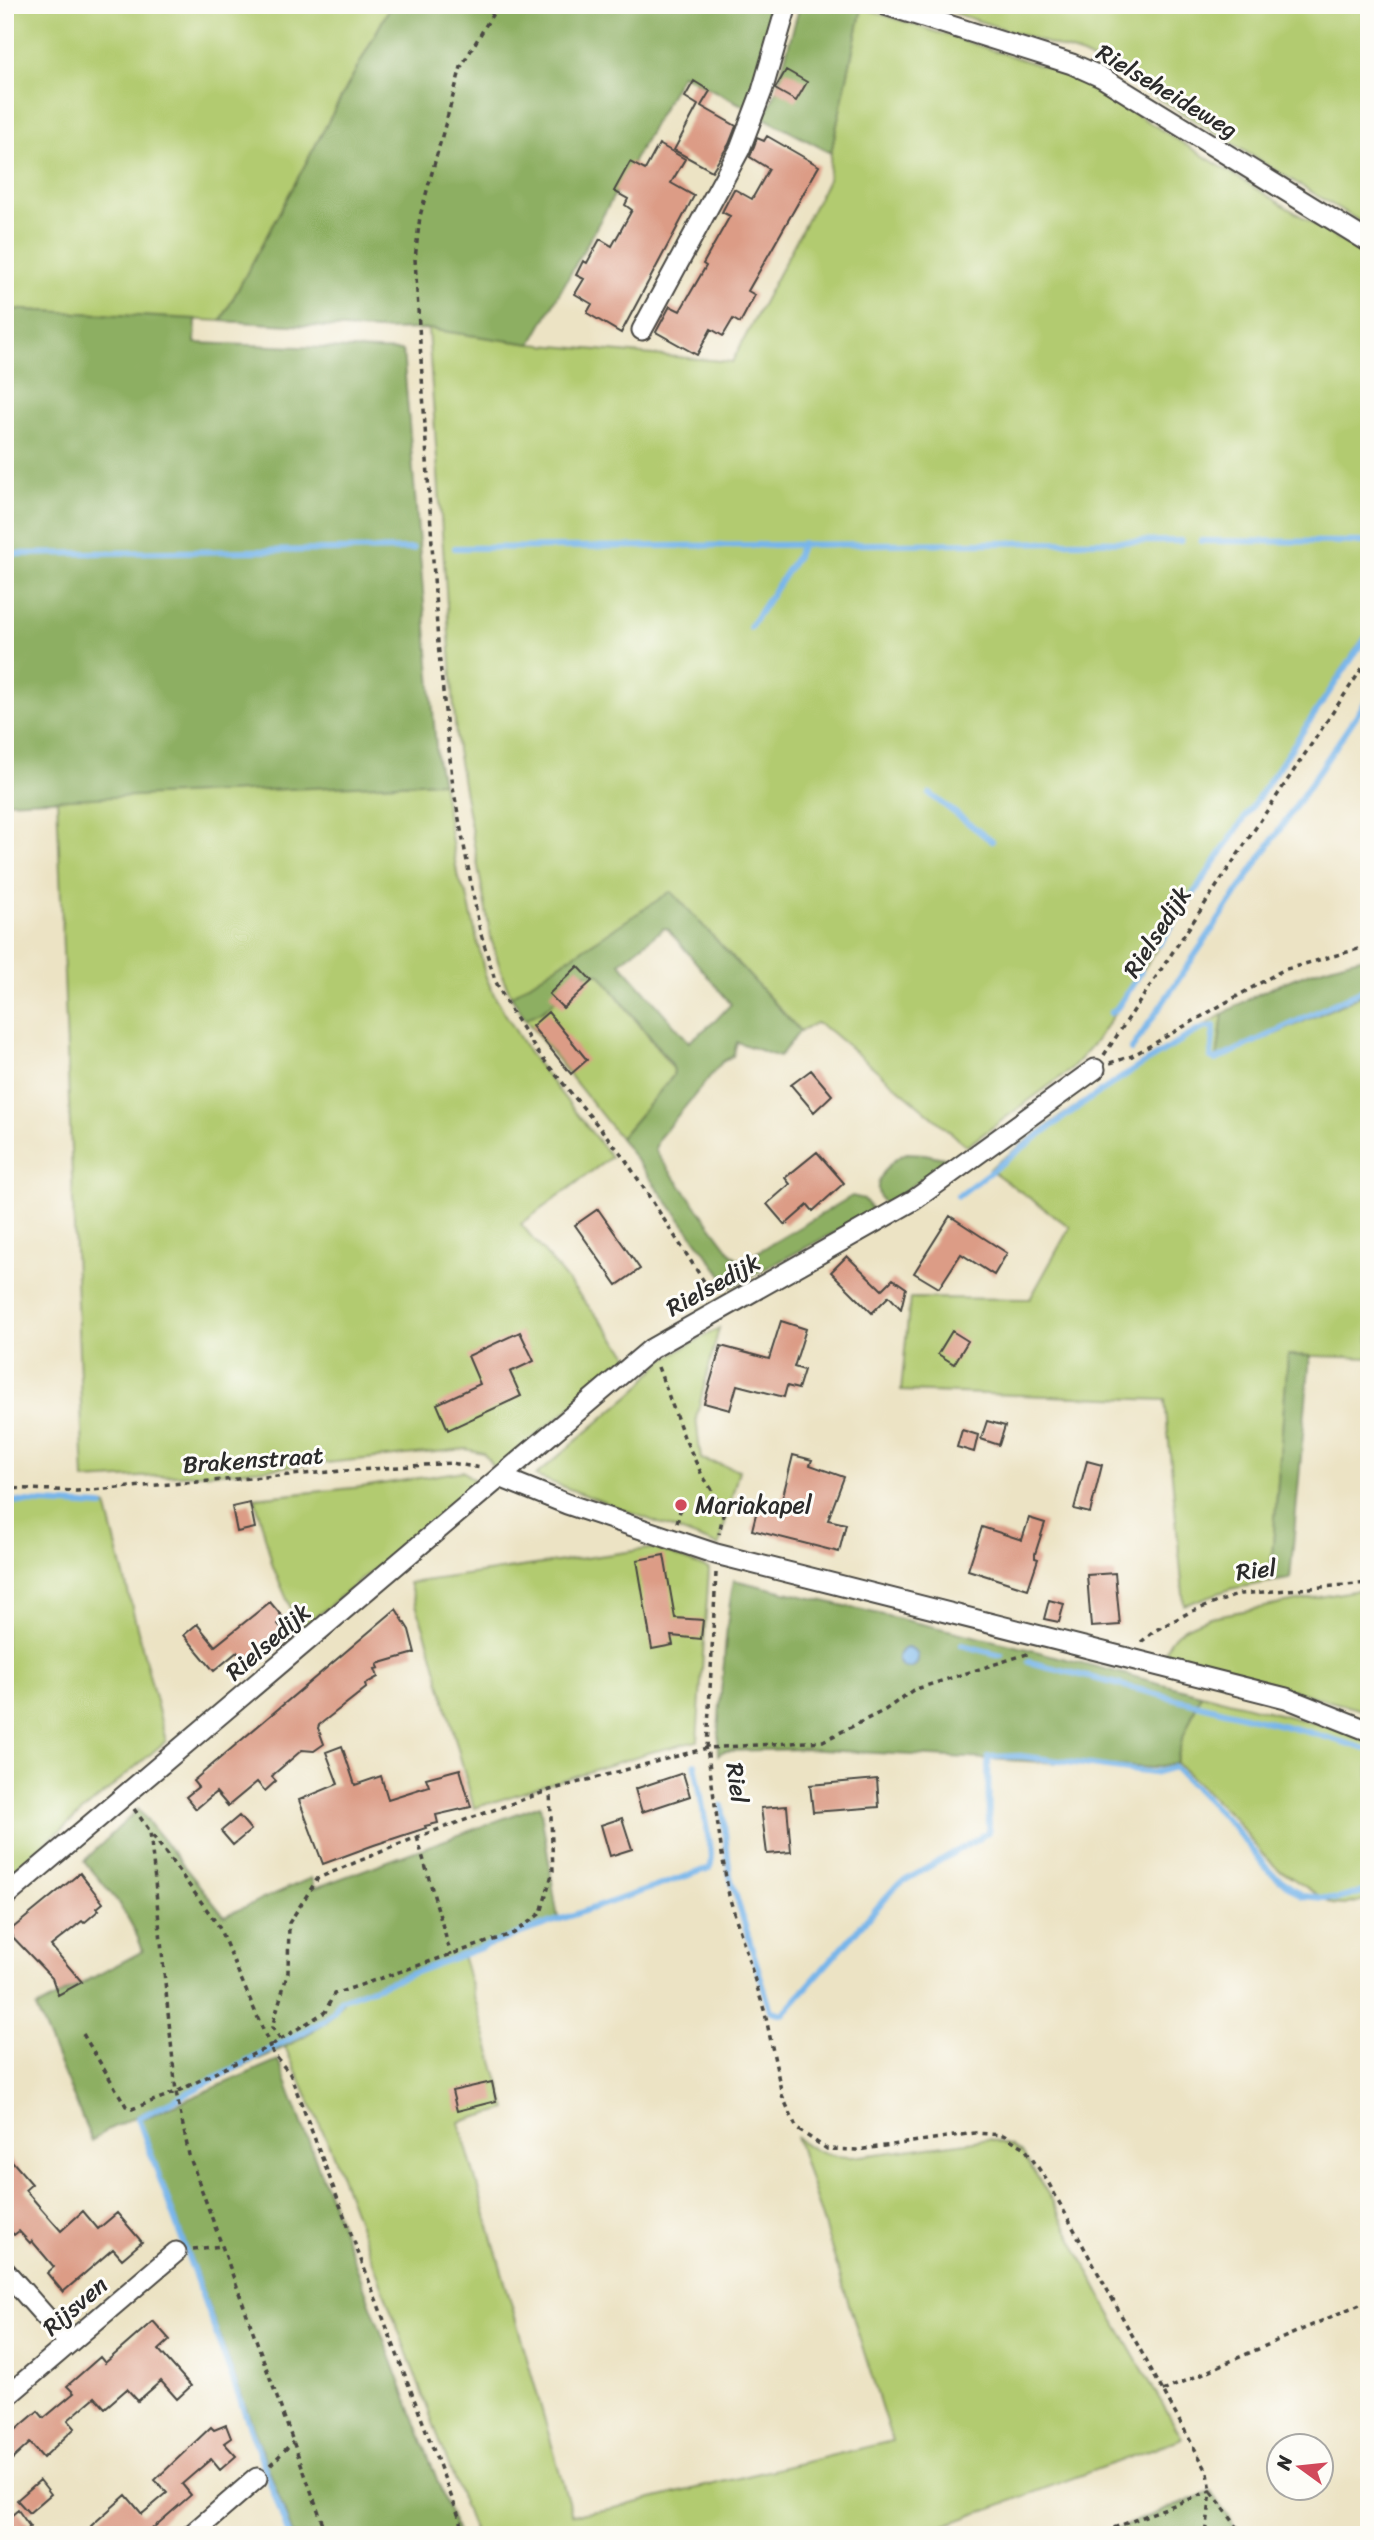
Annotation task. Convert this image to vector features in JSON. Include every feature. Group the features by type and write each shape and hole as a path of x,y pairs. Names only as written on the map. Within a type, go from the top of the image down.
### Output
{"street":[{"path":"642,330 740,149 762,91 788,5"},
{"name":"Rielseheideweg","path":"885,5 1072,64 1101,76 1369,243"},
{"name":"Rielsedijk","path":"5,1898 651,1349 914,1200 1095,1069"},
{"path":"500,1478 567,1504 716,1554 1286,1698 1369,1731"},
{"name":"Rijsven","path":"5,2398 183,2251"},
{"path":"5,2271 69,2343"},
{"path":"191,2535 257,2478"}],"path":[{"path":"498,5 461,67 420,216 415,259 438,644 453,787 480,931 495,980 504,999 538,1053 623,1156 705,1283 713,1312"},
{"name":"Rielsedijk","path":"1095,1069 1369,659"},
{"path":"1095,1069 1132,1056 1283,970 1369,946"},
{"name":"Riel","path":"651,1349 684,1437 723,1515 716,1554 707,1748 729,1896 765,2013 782,2095 797,2129 827,2149 857,2150 975,2133 1003,2135 1024,2147 1048,2182 1208,2473 1211,2491"},
{"name":"Brakenstraat","path":"5,1488 77,1491 451,1462 478,1467 500,1478"},
{"name":"Riel","path":"1123,1656 1156,1630 1190,1612 1240,1594 1369,1583"},
{"path":"280,2039 272,2027 288,1972 289,1923 318,1878 417,1837 550,1790 707,1748 823,1741 885,1710 913,1690 1043,1649 1052,1640"},
{"path":"83,2034 126,2106 132,2109 140,2108 270,2047 325,2012 334,1994 514,1933 541,1913 553,1871 550,1790"},
{"path":"125,1797 218,1925 270,2047 290,2074 466,2535"},
{"path":"150,1831 176,2092 189,2155 327,2535"},
{"path":"417,1837 451,1955"},
{"path":"183,2251 222,2246"},
{"path":"1163,2391 1369,2300"},
{"path":"257,2478 293,2442"},
{"path":"1095,2535 1211,2491"},
{"path":"1206,2535 1211,2491"},
{"path":"1211,2491 1243,2535"}],"green space":[{"path":"5,5 391,5 221,321 5,309"},
{"path":"391,5 778,5 755,86 746,107 682,74 531,344 428,329 377,330 221,321"},
{"path":"800,5 853,5 862,8 831,153 764,118 775,94"},
{"path":"930,5 1369,5 1369,227 1103,65 1083,55"},
{"path":"862,8 1054,70 1095,89 1369,258 1369,629 1096,1041 1069,1071 967,1146 830,1031 816,1023 800,1031 673,893 511,996 491,938 457,751 428,329 531,344 732,362 828,180 831,153"},
{"path":"5,309 196,319 195,343 403,351 437,759 442,782 5,802"},
{"path":"442,782 458,879 467,895 485,975 529,1053 611,1157 521,1224 631,1358 495,1469 483,1453 466,1449 234,1472 84,1480 57,798"},
{"path":"670,892 673,893 800,1031 779,1057 737,1042 733,1056 722,1062 659,1138 655,1149 660,1158 738,1259 746,1259 852,1196 864,1199 874,1212 731,1287 620,1138 673,1076 671,1063 600,974 578,973 556,1000 541,1012 525,1019 511,996","holes":["664,928 668,929 731,1004 689,1042 620,963"]},
{"path":"1369,956 1369,992 1217,1060 1223,1014 1294,978"},
{"path":"578,973 600,974 674,1070 673,1076 620,1138 525,1019 541,1011"},
{"path":"1369,992 1369,1358 1288,1355 1270,1582 1230,1589 1184,1605 1165,1400 901,1391 910,1298 1030,1299 1070,1227 989,1169 1061,1116 1223,1014 1217,1060"},
{"path":"907,1153 949,1159 885,1205 879,1196 879,1182 890,1164"},
{"path":"719,1328 696,1418 701,1459 739,1470 719,1546 535,1476 636,1390 663,1360"},
{"path":"1288,1355 1310,1356 1290,1579 1270,1582"},
{"path":"463,1471 474,1480 474,1487 300,1630 273,1567 255,1498 362,1487"},
{"path":"5,1503 106,1505 166,1741 5,1877"},
{"path":"655,1548 709,1569 697,1741 647,1753 474,1808 432,1653 409,1583"},
{"path":"734,1580 1016,1646 1201,1694 1182,1740 1176,1763 1152,1768 803,1749 724,1751 718,1755 726,1631"},
{"path":"1369,1588 1369,1712 1168,1656 1165,1652 1177,1633 1210,1617"},
{"path":"1201,1694 1369,1740 1369,1899 1345,1905 1332,1904 1278,1869 1263,1855 1233,1817 1176,1763 1182,1740"},
{"path":"540,1805 558,1919 346,1998 326,2023 285,2047 107,2130 92,2141 36,2008 143,1951 126,1914 84,1861 138,1809 224,1916 311,1878 315,1888"},
{"path":"462,1955 507,2109 459,2122 572,2515 615,2508 892,2441 796,2136 815,2150 845,2157 990,2139 1012,2146 1023,2154 1053,2202 1109,2311 1182,2438 918,2535 475,2535 330,2147 285,2047 326,2023 346,1998"},
{"path":"278,2060 458,2535 293,2535 140,2120"},
{"path":"1211,2492 1240,2535 1101,2535"}],"water":[{"path":"904,1648 912,1648 918,1658 912,1668 904,1668 898,1662 898,1654"}],"building":[{"path":"786,70 807,82 796,101 775,89"},
{"path":"694,81 710,91 701,106 736,126 729,144 712,171 674,150 698,105 685,97"},
{"path":"767,136 819,166 748,291 755,295 740,323 733,319 723,336 711,329 697,355 656,332 670,306 680,311 706,266 703,264 730,216 722,212 734,189 752,199 769,169 750,157 757,138 764,141"},
{"path":"659,144 685,159 671,183 694,196 621,333 587,313 592,304 575,294 584,279 576,275 583,261 587,263 600,239 612,246 632,210 625,205 628,199 614,191 630,162 645,170"},
{"path":"578,966 592,981 563,1008 549,994"},
{"path":"548,1012 587,1060 571,1074 532,1026"},
{"path":"811,1070 832,1095 814,1112 791,1085"},
{"path":"817,1152 844,1183 813,1211 808,1205 785,1225 767,1204 790,1184 785,1178"},
{"path":"598,1209 640,1269 617,1285 575,1225"},
{"path":"950,1216 1007,1253 994,1275 961,1254 939,1288 914,1273"},
{"path":"847,1256 882,1290 893,1279 906,1288 901,1309 889,1296 872,1313 831,1272"},
{"path":"781,1321 806,1329 794,1367 804,1370 798,1389 787,1386 784,1397 737,1385 730,1410 704,1403 721,1346 769,1359"},
{"path":"952,1331 968,1341 954,1364 938,1354"},
{"path":"520,1332 534,1361 510,1372 521,1396 448,1430 437,1404 480,1384 468,1356"},
{"path":"987,1421 1005,1426 999,1445 981,1439"},
{"path":"962,1430 978,1435 974,1452 957,1447"},
{"path":"793,1455 812,1460 810,1465 844,1477 828,1520 846,1524 839,1552 752,1530 759,1502 780,1508"},
{"path":"1087,1461 1102,1465 1090,1513 1074,1509"},
{"path":"250,1503 255,1528 237,1532 232,1507"},
{"path":"1029,1518 1045,1523 1035,1554 1038,1559 1028,1589 968,1570 982,1527 1022,1540"},
{"path":"664,1555 675,1618 703,1620 701,1639 671,1636 673,1645 652,1649 637,1560"},
{"path":"1115,1573 1120,1625 1091,1627 1087,1575"},
{"path":"1049,1600 1064,1604 1059,1622 1044,1619"},
{"path":"270,1602 285,1620 278,1624 284,1631 245,1662 237,1652 214,1671 184,1635 197,1624 215,1646"},
{"path":"396,1609 409,1630 415,1653 377,1664 379,1668 375,1669 378,1677 365,1684 366,1688 319,1725 324,1744 314,1751 302,1750 274,1774 272,1777 276,1781 265,1791 257,1782 228,1806 216,1792 196,1809 186,1797 198,1787 193,1781"},
{"path":"342,1746 355,1785 381,1776 388,1799 429,1786 426,1778 460,1769 471,1807 436,1815 438,1823 323,1864 299,1800 338,1784 326,1752"},
{"path":"683,1773 690,1796 642,1812 635,1789"},
{"path":"877,1779 879,1807 813,1812 810,1785"},
{"path":"787,1806 791,1852 767,1854 761,1808"},
{"path":"239,1816 251,1830 233,1845 221,1831"},
{"path":"622,1818 632,1849 610,1856 601,1825"},
{"path":"80,1873 103,1903 84,1923 82,1921 51,1946 82,1982 58,1995 52,1978 8,1932"},
{"path":"492,2082 496,2101 457,2111 452,2091"},
{"path":"5,2153 32,2184 25,2190 61,2231 83,2211 98,2229 117,2213 142,2242 122,2259 113,2249 63,2292 47,2273 54,2267 32,2241 30,2243 19,2231 14,2235 5,2225"},
{"path":"153,2321 170,2340 159,2350 191,2386 177,2399 161,2381 138,2401 127,2389 105,2408 95,2397 68,2420 75,2428 43,2458 30,2443 5,2466 5,2439 38,2411 44,2418 74,2393 67,2386 100,2357 105,2363"},
{"path":"226,2425 231,2438 224,2443 236,2456 220,2470 211,2459 182,2484 191,2495 145,2535 98,2535 91,2526 126,2495 142,2514 167,2493 155,2480 211,2427 214,2430"},
{"path":"40,2480 51,2494 29,2513 17,2500"},
{"path":"18,2510 30,2527 22,2535 5,2535 5,2521"}],"waterway":[{"path":"455,548 1181,541"},
{"path":"1201,541 1369,542"},
{"path":"750,627 797,556 802,543"},
{"path":"5,554 413,549"},
{"path":"1159,945 1369,633"},
{"path":"1131,1050 1369,697"},
{"path":"930,794 992,841"},
{"path":"1111,1013 1141,972 1139,965"},
{"path":"958,1196 1086,1102 1195,1032 1214,1026 1211,1058 1216,1060 1369,987"},
{"path":"5,1501 102,1506"},
{"path":"962,1645 1001,1655"},
{"path":"1029,1662 1312,1733 1369,1750"},
{"path":"722,1806 730,1876 771,2011 783,2014 897,1885 989,1831 988,1757 1020,1756 1153,1773 1174,1767 1230,1823 1269,1871 1302,1896 1338,1899 1369,1890"},
{"path":"178,2098 324,2021 340,2000 532,1929 710,1868 712,1858 695,1764"},
{"path":"176,2099 138,2118 289,2535"}],"place":[{"name":"Mariakapel","path":"681,1505"}]}
